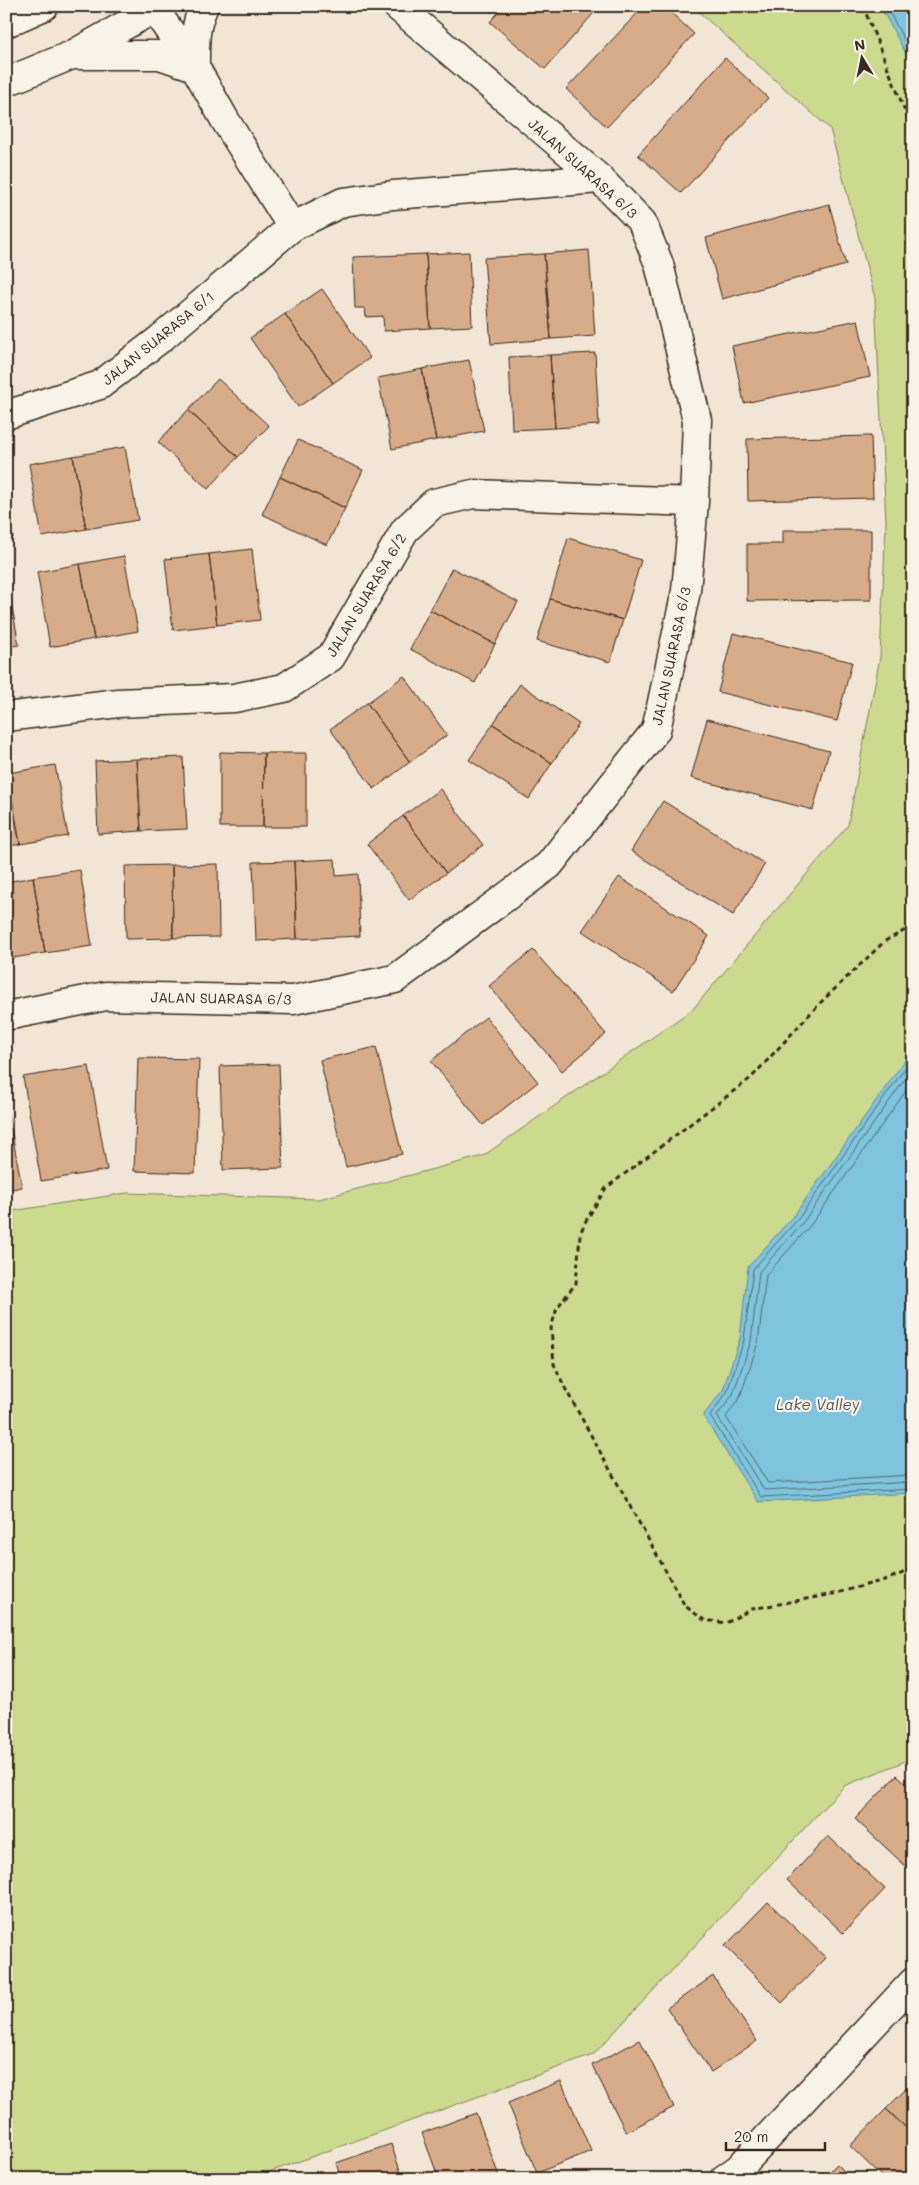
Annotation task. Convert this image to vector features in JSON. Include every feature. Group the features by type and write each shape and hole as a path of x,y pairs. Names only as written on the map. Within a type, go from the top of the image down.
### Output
{"street":[{"path":"6,23 44,6"},
{"path":"195,67 194,38 204,6"},
{"name":"JALAN SUARASA 6/3","path":"6,1016 106,996 293,1000 395,978 549,865 656,730 686,591 694,502 698,420 659,264 642,222 600,180 397,6"},
{"path":"6,82 72,55 155,7 195,67 225,120 292,227"},
{"path":"72,55 117,53 160,55 195,67"},
{"name":"JALAN SUARASA 6/1","path":"6,415 100,385 160,339 292,227 343,202 393,195 600,180"},
{"name":"JALAN SUARASA 6/2","path":"6,717 118,703 234,698 284,688 331,657 405,530 434,503 473,494 694,502"},
{"path":"724,2179 750,2156 913,1982"}],"path":[{"path":"863,6 913,130"},
{"path":"913,926 885,941 820,1002 751,1078 606,1188 584,1224 580,1235 576,1283 557,1308 551,1328 554,1364 564,1388 685,1606 704,1620 726,1622 752,1609 833,1594 888,1580 913,1569"}],"green space":[{"path":"692,6 913,6 913,1758 844,1786 593,2055 250,2179 6,2179 6,1212 127,1193 319,1199 483,1156 693,1009 848,825 880,657 886,522 875,298 830,129"}],"water":[{"path":"880,6 913,6 913,64 910,61"},
{"name":"Lake Valley","path":"913,1049 913,1493 758,1502 703,1416 723,1390 740,1338 748,1267 795,1214"}],"building":[{"path":"504,6 600,6 545,69 490,22"},
{"path":"644,6 664,6 694,34 607,127 566,89"},
{"path":"725,58 768,98 681,193 638,155"},
{"path":"829,204 846,265 722,299 706,238"},
{"path":"589,250 595,336 551,339 544,254"},
{"path":"469,252 472,326 430,328 426,254"},
{"path":"426,254 430,328 384,331 383,316 366,317 365,308 355,308 353,257"},
{"path":"544,254 551,339 491,344 484,258"},
{"path":"322,289 370,358 333,383 285,314"},
{"path":"285,314 333,383 298,407 250,338"},
{"path":"858,320 870,377 744,403 732,346"},
{"path":"595,353 599,425 555,428 550,355"},
{"path":"550,355 555,428 512,430 509,357"},
{"path":"469,360 484,431 436,440 422,369"},
{"path":"422,369 436,440 392,449 378,378"},
{"path":"218,379 269,426 238,457 188,410"},
{"path":"188,410 238,457 208,489 158,442"},
{"path":"871,436 873,498 748,501 747,439"},
{"path":"298,440 363,470 345,508 280,477"},
{"path":"125,447 138,520 86,529 73,456"},
{"path":"73,456 86,529 42,537 29,464"},
{"path":"280,477 345,508 327,545 262,514"},
{"path":"6,501 13,538 6,539"},
{"path":"783,530 871,530 871,600 747,601 747,544 783,544"},
{"path":"568,538 641,560 623,620 550,599"},
{"path":"252,549 260,620 217,625 209,554"},
{"path":"209,554 217,625 173,630 165,559"},
{"path":"124,556 138,631 94,639 80,564"},
{"path":"80,564 94,639 50,647 37,572"},
{"path":"452,568 518,602 495,644 430,610"},
{"path":"6,574 19,645 6,647"},
{"path":"550,599 623,620 610,662 537,641"},
{"path":"430,610 495,644 475,683 410,649"},
{"path":"733,633 852,662 837,721 718,692"},
{"path":"404,676 447,735 410,762 367,703"},
{"path":"520,684 579,724 552,763 493,724"},
{"path":"367,703 410,762 374,789 330,729"},
{"path":"707,719 829,751 813,810 691,778"},
{"path":"493,724 552,763 529,799 469,760"},
{"path":"220,752 264,753 263,827 220,827"},
{"path":"264,753 306,753 306,827 263,827"},
{"path":"183,757 187,829 141,831 137,759"},
{"path":"137,759 141,831 98,834 95,761"},
{"path":"55,765 68,836 20,844 8,773"},
{"path":"6,773 20,844 6,847"},
{"path":"440,789 483,845 446,873 403,816"},
{"path":"663,801 765,864 733,915 631,851"},
{"path":"403,816 446,873 409,900 367,844"},
{"path":"335,859 336,876 358,874 360,936 297,939 294,861"},
{"path":"294,861 297,939 256,941 253,862"},
{"path":"218,864 219,937 173,938 172,865"},
{"path":"172,865 173,938 126,939 125,866"},
{"path":"80,870 92,946 45,953 33,877"},
{"path":"33,877 45,953 6,959 6,882"},
{"path":"619,877 709,936 673,991 582,931"},
{"path":"533,950 606,1034 562,1071 489,986"},
{"path":"486,1017 538,1082 483,1125 431,1061"},
{"path":"376,1047 402,1154 346,1167 320,1060"},
{"path":"138,1058 199,1059 195,1173 134,1171"},
{"path":"279,1064 283,1168 223,1170 220,1066"},
{"path":"89,1066 107,1170 41,1181 23,1077"},
{"path":"6,1102 22,1187 6,1190"},
{"path":"897,1775 913,1789 911,1871 855,1819"},
{"path":"828,1836 885,1889 843,1933 787,1880"},
{"path":"768,1902 826,1958 782,2003 725,1946"},
{"path":"713,1976 757,2041 711,2072 667,2008"},
{"path":"640,2040 674,2107 626,2132 592,2065"},
{"path":"561,2081 591,2151 537,2173 508,2103"},
{"path":"913,2082 913,2134 886,2109"},
{"path":"886,2109 913,2134 913,2179 884,2179 850,2146"},
{"path":"476,2113 500,2179 439,2179 422,2133"},
{"path":"391,2144 403,2179 341,2179 336,2163"},
{"path":"837,2164 852,2179 822,2179"}]}
